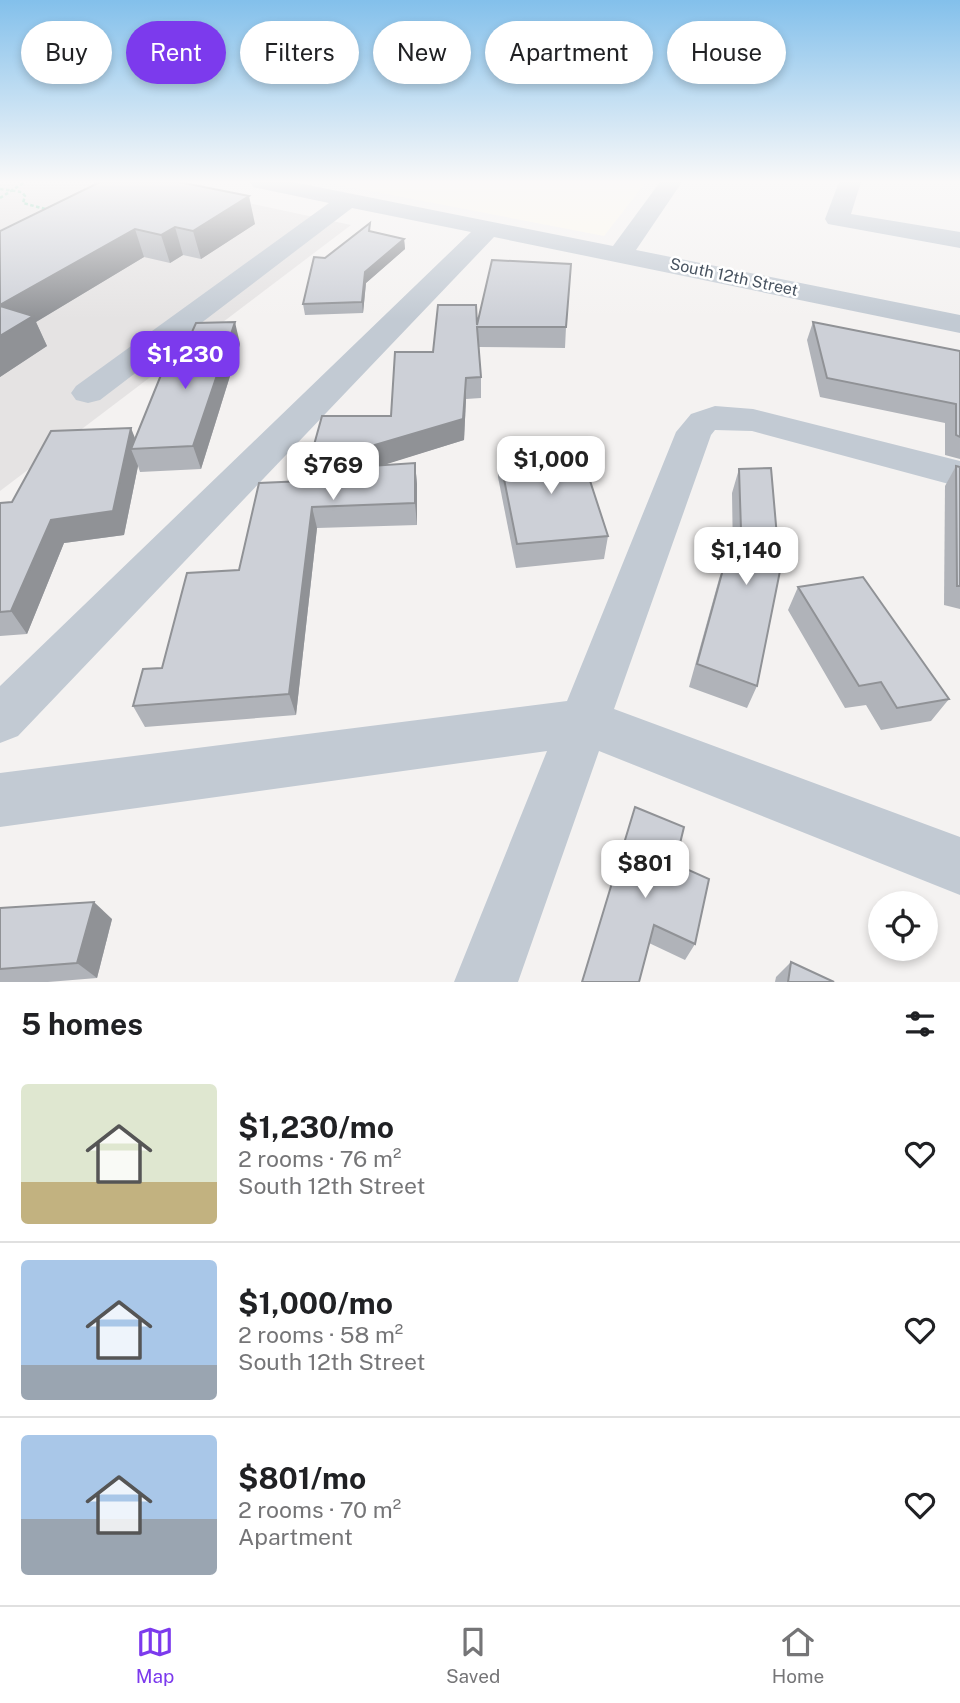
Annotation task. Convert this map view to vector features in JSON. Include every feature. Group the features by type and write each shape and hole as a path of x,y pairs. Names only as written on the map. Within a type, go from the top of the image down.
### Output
{"street":[{"path":"88,393 310,228"},
{"path":"0,720 489,228"},
{"name":"South 12th Street","path":"489,228 960,324"},
{"path":"620,254 639,228"},
{"path":"889,228 960,240"},
{"path":"486,982 694,432 703,422 715,417 753,419 960,474"},
{"path":"0,800 586,722 960,866"}],"shaded area":[{"path":"0,228 347,228 0,491"},
{"path":"562,228 610,228 604,236"}],"building":[{"path":"6,228 174,228 161,235 135,229 0,305 0,231"},
{"path":"179,228 198,228 193,231"},
{"path":"364,228 404,239 365,272 362,302 303,304 314,257 325,258"},
{"path":"492,260 571,264 566,327 477,327 481,377 466,378 463,419 368,447 371,466 415,463 415,503 312,507 289,694 133,706 143,669 162,668 187,573 239,570 259,483 304,481 322,416 391,416 395,352 433,352 438,305 476,305 477,325"},
{"path":"0,306 33,316 0,336"},
{"path":"235,322 193,446 131,449 161,375 173,374 196,323"},
{"path":"813,322 960,351 960,437 956,435 956,404 827,378"},
{"path":"131,428 113,511 51,520 11,611 0,612 0,503 12,502 51,431"},
{"path":"579,447 608,536 517,544 499,454"},
{"path":"956,466 960,467 960,586 957,586"},
{"path":"771,468 780,571 757,686 697,664 727,555 742,560 739,469"},
{"path":"863,577 949,699 897,708 881,682 859,686 798,587"},
{"path":"635,807 684,827 675,864 709,879 695,944 654,925 639,982 582,982"},
{"path":"94,902 77,963 0,969 0,908"},
{"path":"791,962 834,982 788,982"}]}
